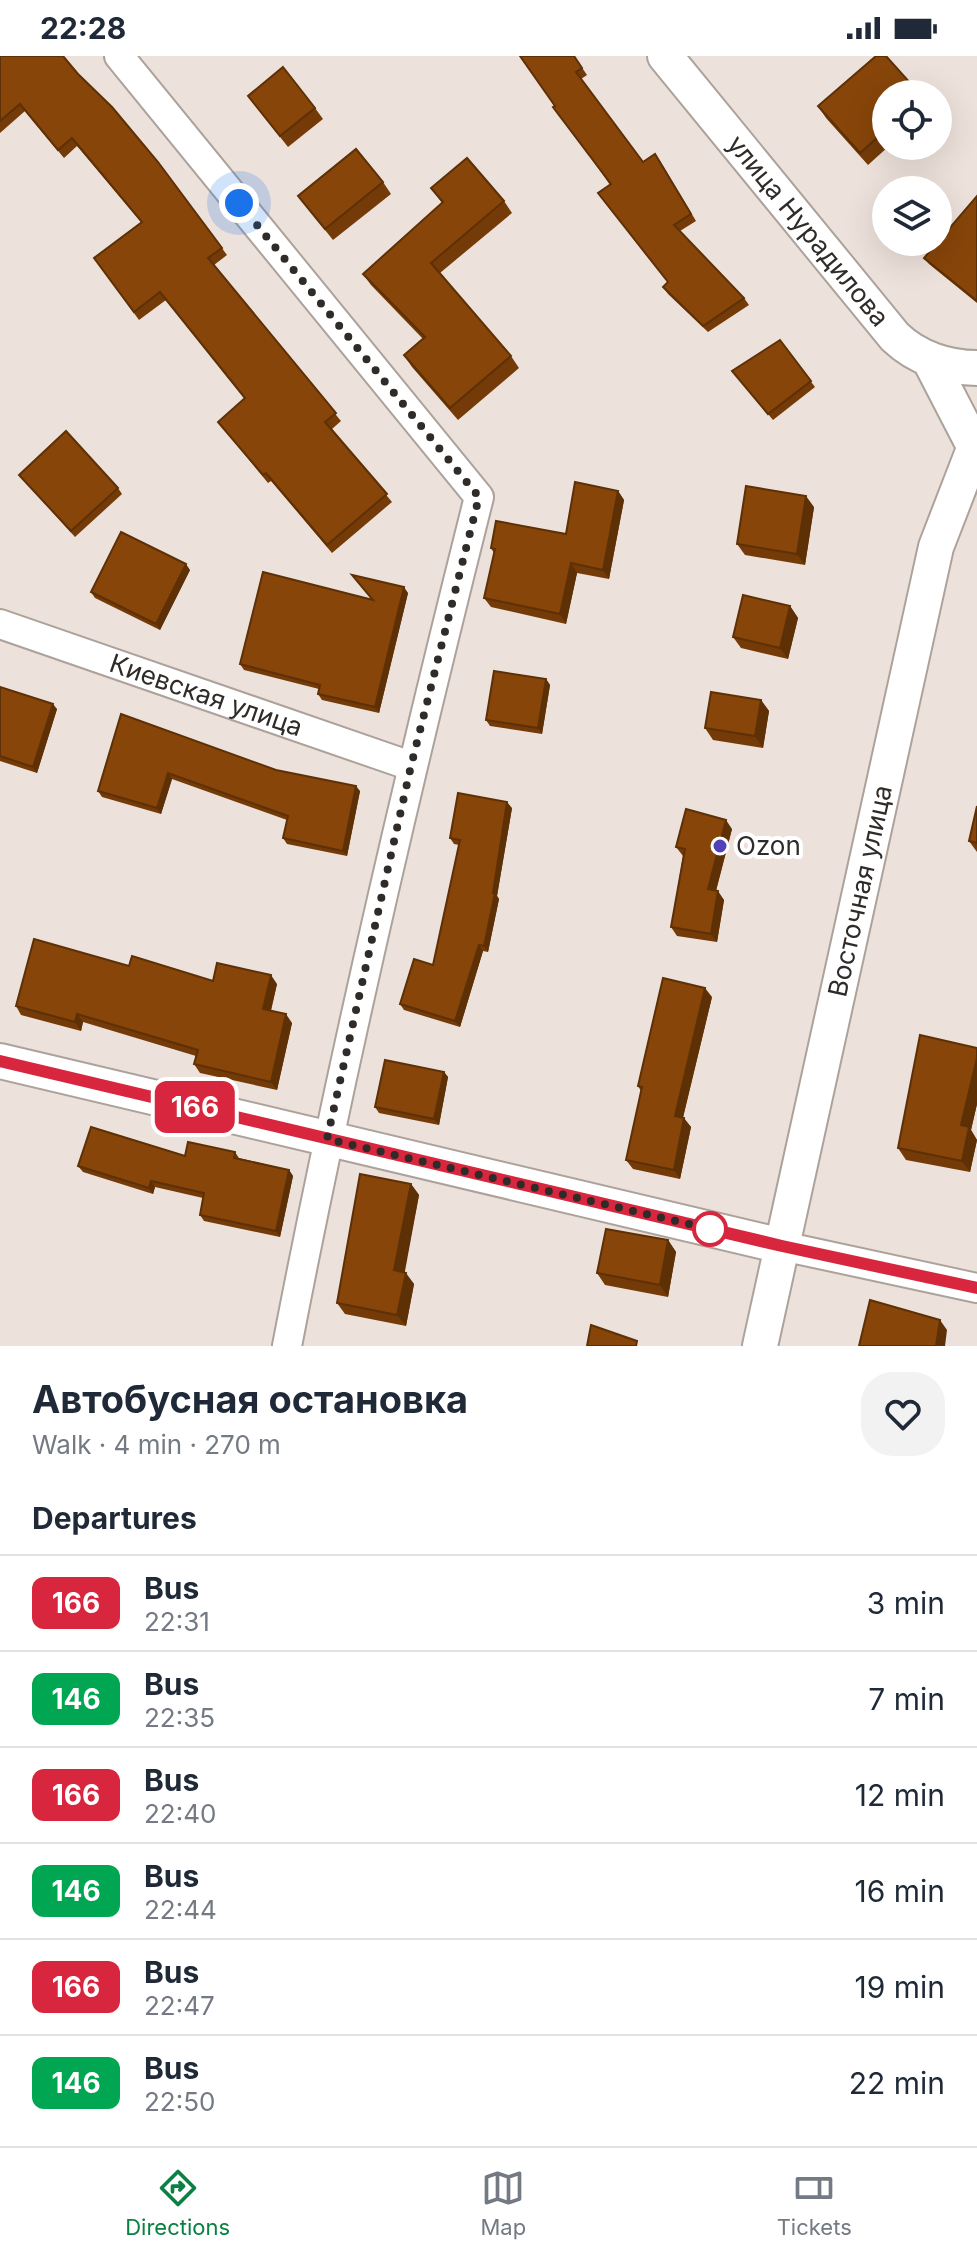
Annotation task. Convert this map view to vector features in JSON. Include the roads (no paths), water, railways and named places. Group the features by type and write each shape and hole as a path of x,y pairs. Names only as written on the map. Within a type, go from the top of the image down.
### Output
{"street":[{"path":"119,56 479,497 411,766 327,1139 287,1346"},
{"name":"улица Нурадилова","path":"665,56 895,337 910,350 929,359 977,368"},
{"path":"929,359 976,444"},
{"name":"Восточная улица","path":"760,1346 936,547 976,444"},
{"name":"Киевская улица","path":"0,624 411,766"},
{"path":"0,1061 782,1246 977,1288"}],"place":[{"name":"Ozon","path":"720,846"}]}
